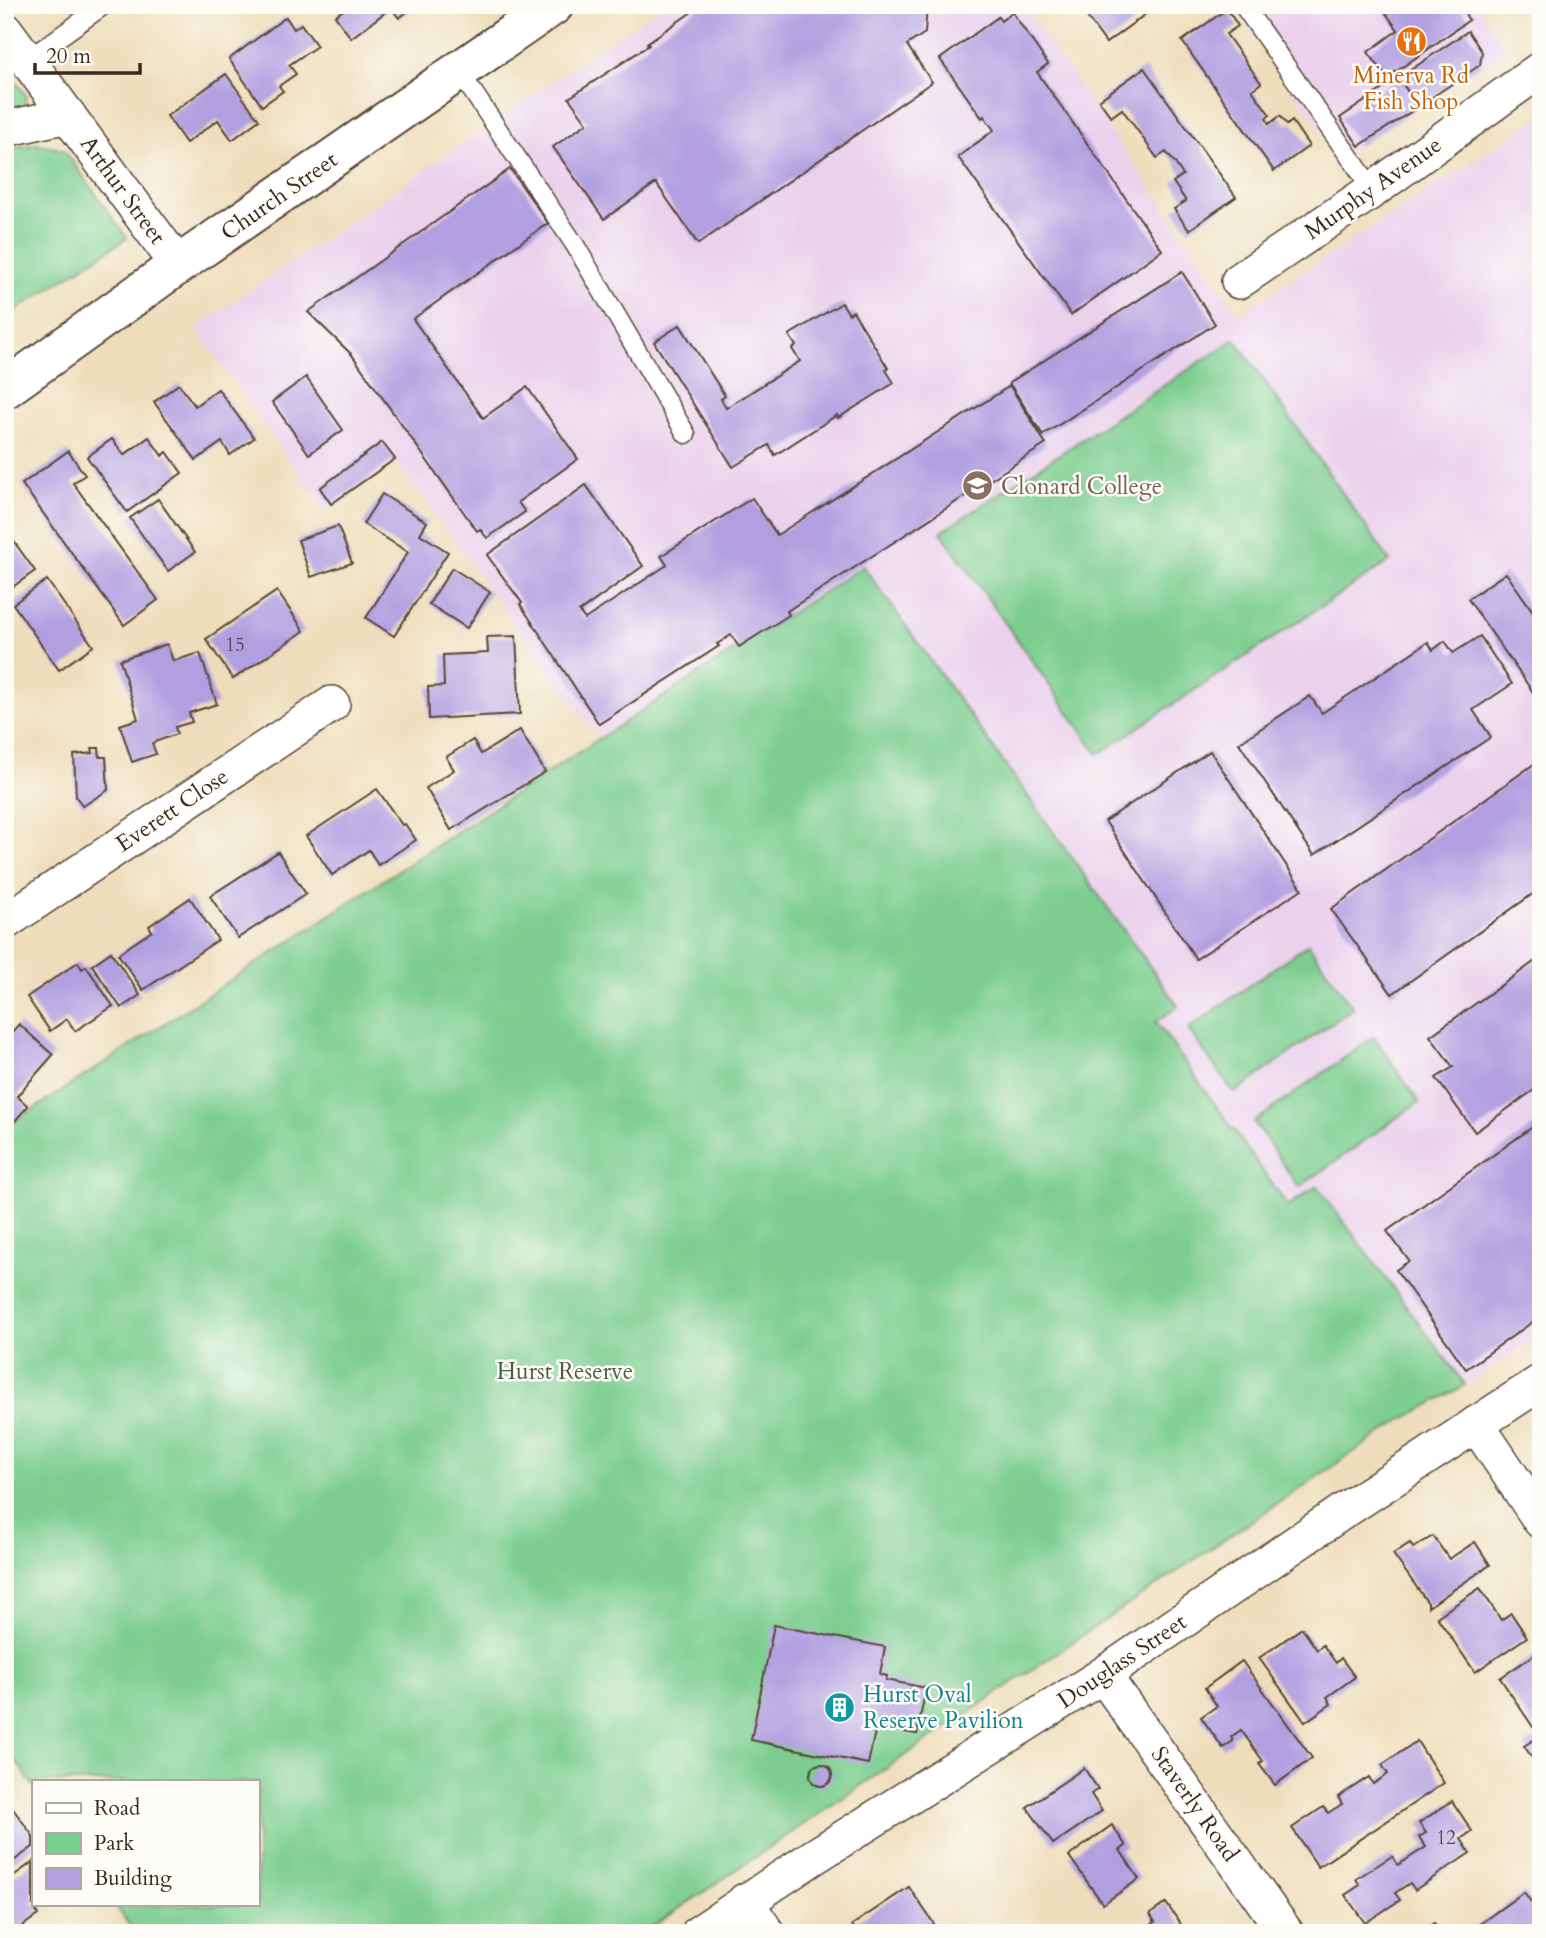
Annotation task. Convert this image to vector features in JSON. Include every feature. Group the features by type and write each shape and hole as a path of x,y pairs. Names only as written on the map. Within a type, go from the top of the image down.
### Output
{"street":[{"name":"Church Street","path":"5,389 178,265 554,5"},
{"name":"Arthur Street","path":"5,30 178,265"},
{"name":"Murphy Avenue","path":"1239,281 1373,190 1541,69"},
{"name":"Arthur Street","path":"5,129 68,116"},
{"name":"Everett Close","path":"8,911 332,704"},
{"name":"Douglass Street","path":"699,1933 745,1901 1103,1675 1342,1512 1541,1382"},
{"path":"1476,1424 1541,1521"},
{"name":"Staverly Road","path":"1103,1675 1286,1933"},
{"path":"745,1901 767,1933"}],"lane":[{"path":"27,60 104,5"},
{"path":"1243,5 1373,190"},
{"path":"459,71 575,245 686,433"}],"shaded area":[{"name":"Clonard College","path":"664,5 1022,5 1239,314 1541,117 1541,1335 1465,1385 1318,1186 1289,1206 1155,1022 1178,1005 863,566 600,740 396,461 325,511 196,328"},
{"path":"1233,5 1476,5 1508,50 1340,157"}],"green space":[{"path":"5,67 26,95 25,109 5,116"},
{"path":"38,144 64,150 127,238 5,317 5,148"},
{"path":"1235,339 1390,561 1098,754 941,532"},
{"name":"Hurst Reserve","path":"863,566 1178,1006 1156,1022 1288,1206 1317,1186 1465,1385 1395,1424 643,1933 135,1933 116,1906 259,1906 259,1780 32,1780 32,1785 16,1761 5,1767 5,1128"},
{"path":"1308,944 1353,1008 1234,1093 1188,1029"},
{"path":"1374,1037 1419,1102 1299,1187 1254,1122"}],"building":[{"path":"340,5 416,5 399,18 391,8 351,38 335,16 343,10"},
{"path":"702,5 927,5 925,33 907,45 932,82 698,244 656,183 604,219 553,147 587,123 569,98 649,45 647,43"},
{"path":"1089,5 1158,5 1106,43 1082,10"},
{"name":"Minerva Rd Fish Shop","path":"1380,5 1458,5 1469,20 1387,78 1368,52 1398,30"},
{"path":"1227,9 1238,26 1226,34 1261,83 1252,90 1270,115 1266,118 1269,124 1280,116 1287,125 1292,121 1309,146 1274,171 1182,41"},
{"path":"1012,12 1048,64 1037,72 1162,250 1071,315 958,157 994,130 984,116 982,118 940,59 998,17 1001,21"},
{"path":"286,17 294,29 301,24 317,46 289,65 296,74 279,86 283,91 262,106 229,59"},
{"path":"1468,31 1482,52 1480,65 1419,106 1402,83 1418,107 1359,146 1340,118"},
{"path":"1144,68 1236,197 1189,230 1174,209 1186,201 1173,182 1183,175 1175,163 1166,152 1157,158 1122,109 1111,117 1099,100"},
{"path":"226,74 259,120 232,140 218,120 186,143 167,116"},
{"path":"510,169 548,223 413,319 483,418 527,387 578,459 518,502 525,512 487,538 480,529 477,531 352,355 308,312"},
{"path":"1182,272 1215,324 1043,435 1009,383"},
{"path":"842,303 849,314 853,311 888,368 886,370 894,383 838,418 837,415 775,455 769,445 733,467 654,342 680,325 725,396 721,399 726,408 800,361 792,349 796,346 789,335"},
{"path":"306,377 343,430 309,454 272,402"},
{"path":"179,384 195,406 218,389 254,438 230,455 222,442 196,460 154,402"},
{"path":"1010,386 1046,444 787,611 789,615 739,647 731,635 717,644 719,646 599,724 520,604 522,603 487,555 586,485 643,566 579,612 585,619 667,565 661,556 752,498 777,535"},
{"path":"149,437 162,456 167,452 182,473 127,512 87,457 112,439 124,455"},
{"path":"382,442 395,459 331,504 320,488"},
{"path":"68,451 85,475 73,483 158,600 124,625 22,484"},
{"path":"382,494 427,522 420,534 448,552 394,636 366,618 408,552 363,524"},
{"path":"158,499 195,552 168,571 130,518"},
{"path":"338,526 352,563 311,577 298,540"},
{"path":"5,529 35,571 11,588 5,580"},
{"path":"452,568 490,592 467,628 429,604"},
{"path":"1506,573 1541,623 1541,691 1535,695 1468,599"},
{"path":"47,580 93,646 59,670 13,604"},
{"path":"277,591 304,631 233,679 206,639"},
{"path":"516,636 520,714 429,719 428,687 444,686 443,655 488,653 487,637"},
{"path":"1480,636 1512,684 1473,710 1491,737 1314,855 1239,743 1310,696 1322,713 1428,642 1433,650 1445,641 1453,653"},
{"path":"167,644 173,661 200,653 217,704 189,713 192,722 175,727 177,734 152,743 156,754 132,762 120,725 138,719 120,660"},
{"path":"520,730 545,772 451,830 426,788 454,770 446,757 473,740 481,754"},
{"path":"92,748 99,748 100,757 106,757 108,790 83,806 76,797 74,755 93,753"},
{"path":"1210,751 1302,889 1196,959 1105,821"},
{"path":"1541,759 1541,888 1392,994 1331,909"},
{"path":"377,789 416,840 378,865 369,850 332,875 306,836"},
{"path":"278,852 306,894 238,938 210,896"},
{"path":"190,898 218,940 143,990 118,954 152,931 149,926"},
{"path":"111,952 140,995 121,1008 92,965"},
{"path":"1541,957 1541,1085 1475,1132 1436,1078 1453,1067 1430,1036"},
{"path":"78,962 82,969 86,966 113,1006 75,1031 67,1019 50,1031 27,997"},
{"path":"19,1024 53,1055 17,1096 28,1106 7,1130 5,1040"},
{"path":"1541,1121 1541,1316 1466,1369 1396,1270 1409,1261 1387,1231"},
{"path":"1433,1536 1449,1559 1475,1542 1490,1565 1428,1607 1428,1603 1393,1554 1410,1543 1413,1548"},
{"path":"1480,1588 1501,1620 1511,1613 1527,1637 1475,1672 1437,1617"},
{"name":"Hurst Oval Reserve Pavilion","path":"774,1625 885,1647 880,1674 887,1676 886,1680 926,1688 917,1734 876,1727 868,1764 751,1740"},
{"path":"1302,1628 1317,1650 1323,1645 1336,1663 1341,1658 1355,1677 1327,1697 1331,1704 1305,1722 1259,1658"},
{"path":"1534,1655 1541,1664 1541,1722 1533,1727 1500,1678"},
{"path":"1242,1661 1312,1758 1275,1785 1259,1764 1263,1761 1241,1730 1231,1737 1233,1741 1223,1748 1201,1717 1217,1706 1205,1688"},
{"path":"1541,1735 1541,1770 1524,1746"},
{"path":"1417,1741 1444,1783 1318,1867 1292,1828 1323,1807 1328,1813 1342,1804 1338,1797 1369,1777 1373,1784 1388,1774 1382,1765"},
{"path":"821,1764 829,1767 832,1775 829,1783 821,1786 813,1783 810,1775 813,1767"},
{"path":"1084,1768 1098,1789 1091,1794 1102,1811 1053,1844 1027,1807"},
{"path":"5,1798 32,1835 32,1848 5,1867"},
{"path":"1452,1801 1472,1831 1461,1839 1470,1853 1415,1890 1410,1883 1395,1893 1400,1900 1365,1923 1345,1895 1360,1885 1356,1879 1392,1856 1398,1865 1426,1847 1419,1837 1426,1833 1419,1823"},
{"path":"1112,1825 1126,1846 1120,1850 1139,1879 1103,1904 1069,1856"},
{"path":"32,1863 32,1906 43,1906 36,1911 38,1915 14,1932 5,1933 5,1882"},
{"path":"909,1887 934,1924 921,1933 858,1933 852,1925"},
{"path":"1524,1892 1536,1909 1541,1906 1541,1933 1467,1933"},
{"path":"1166,1903 1187,1933 1140,1933 1155,1922 1150,1914"},
{"path":"1434,1923 1441,1933 1420,1933"}],"place":[{"name":"Minerva Rd Fish Shop","path":"1411,41"},
{"name":"Clonard College","path":"978,486"},
{"name":"Hurst Oval Reserve Pavilion","path":"840,1707"}]}
